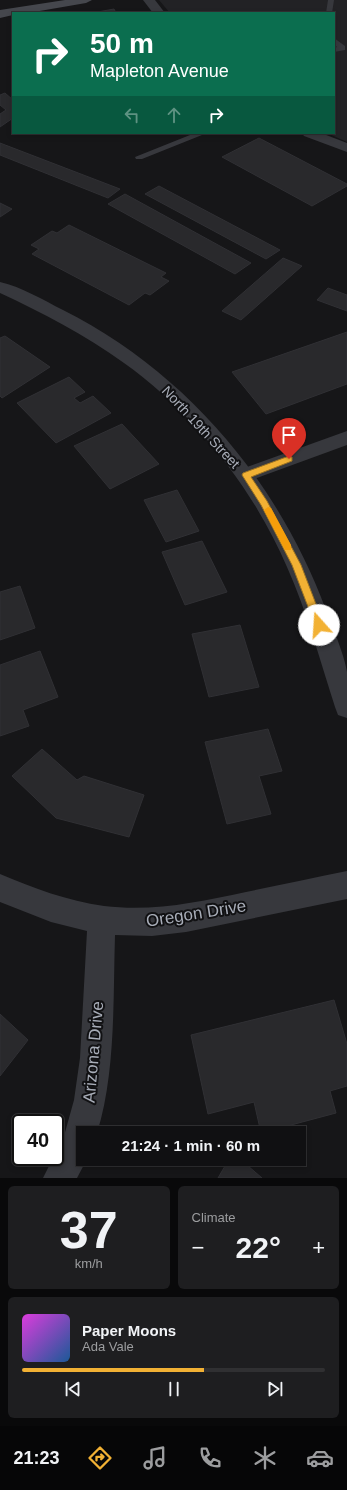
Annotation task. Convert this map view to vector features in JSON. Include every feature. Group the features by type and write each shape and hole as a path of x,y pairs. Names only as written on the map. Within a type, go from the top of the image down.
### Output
{"main road":[{"path":"12,12 86,0"},
{"path":"0,14 12,12"}],"street":[{"path":"149,0 158,12"},
{"path":"312,134 347,148"},
{"name":"North 19th Street","path":"0,287 82,328 132,360 173,394 200,421 246,475 264,503 297,565 310,598 347,707"},
{"path":"246,475 347,438"},
{"name":"Oregon Drive","path":"0,888 28,902 64,913 101,920 141,922 182,919 347,885"},
{"name":"Arizona Drive","path":"59,1178 80,1138 91,1100 96,1063 101,920"}],"lane":[{"path":"329,12 331,0"},
{"path":"335,41 345,48"},
{"path":"335,50 345,48"},
{"path":"139,157 200,134"}],"shaded area":[{"path":"159,0 347,0 347,142 329,134 335,134 335,12 169,12"}],"building":[{"path":"114,9 116,12 98,12"},
{"path":"5,93 12,99 12,119 0,127 0,114 6,110 0,105 0,95"},
{"path":"259,138 347,184 347,186 312,206 222,157"},
{"path":"0,143 120,189 108,198 0,155"},
{"path":"159,186 280,250 266,259 145,194"},
{"path":"125,194 251,263 235,274 108,204"},
{"path":"0,203 12,209 0,217"},
{"path":"69,225 166,273 161,277 169,281 150,295 145,293 129,305 32,254 39,249 31,245 52,231 57,233"},
{"path":"283,258 302,266 241,320 222,311"},
{"path":"328,288 347,295 347,311 317,300"},
{"path":"347,332 347,384 266,414 232,372"},
{"path":"5,336 50,367 2,398 0,396 0,338"},
{"path":"69,377 85,392 74,398 80,403 93,396 111,413 56,443 17,403"},
{"path":"122,424 159,464 110,489 74,446"},
{"path":"177,490 199,531 166,542 144,500"},
{"path":"202,541 227,592 185,605 162,552"},
{"path":"20,586 35,628 0,640 0,592"},
{"path":"240,625 259,687 209,697 192,634"},
{"path":"40,651 58,697 23,710 29,726 0,736 0,665"},
{"path":"268,729 282,771 259,776 271,814 227,824 205,742"},
{"path":"42,749 77,780 84,776 144,795 129,837 56,818 12,776"},
{"path":"334,1000 347,1044 347,1086 330,1091 336,1113 287,1126 259,1126 254,1102 208,1114 191,1035"},
{"path":"0,1014 28,1040 0,1076"},
{"path":"225,1166 248,1166 262,1178 218,1178"}],"slow traffic":[{"path":"268,510 288,548"}],"route":[{"path":"289,459 246,475 264,503 297,565 319,625"}]}
